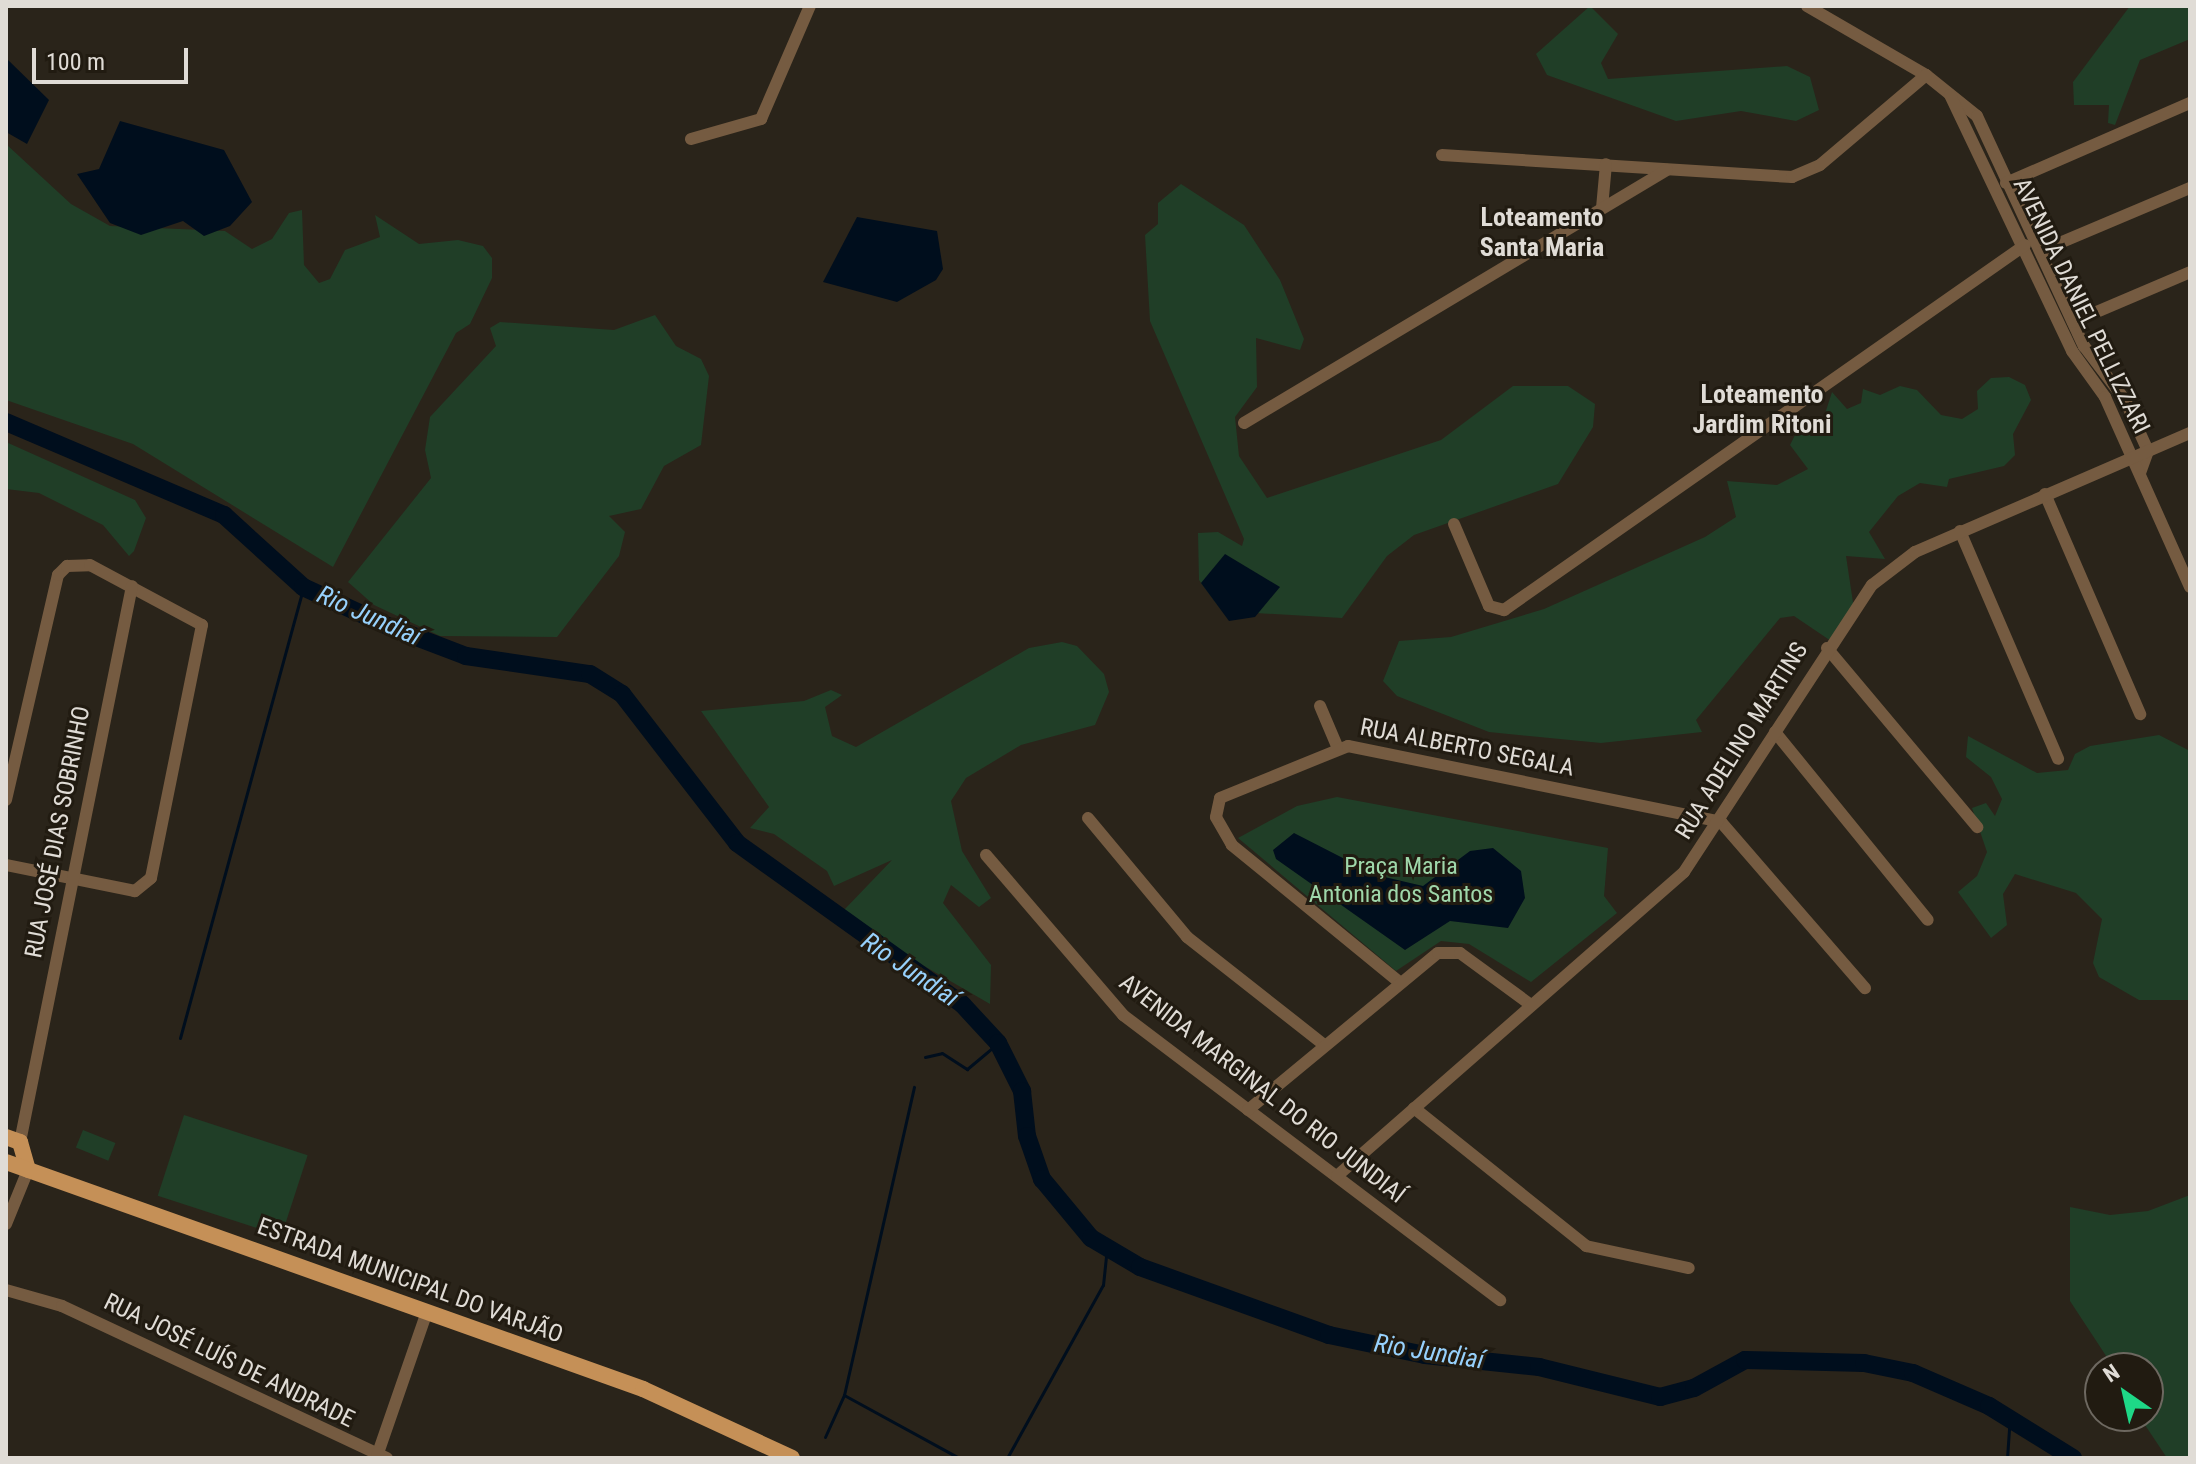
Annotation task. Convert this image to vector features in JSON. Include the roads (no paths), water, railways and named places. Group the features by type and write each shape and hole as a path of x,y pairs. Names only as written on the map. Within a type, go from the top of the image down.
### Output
{"main road":[{"name":"RUA JOSÉ DIAS SOBRINHO","path":"13,1140 28,1170"},
{"name":"ESTRADA MUNICIPAL DO VARJÃO","path":"6,1162 643,1389 792,1458"}],"street":[{"path":"691,139 761,119 810,6"},
{"name":"AVENIDA DANIEL PELLIZZARI","path":"1807,6 1926,75 1977,116 2012,180 2073,322 2125,400 2148,451"},
{"path":"1442,155 1803,175 1926,75"},
{"name":"AVENIDA DANIEL PELLIZZARI","path":"1946,89 1999,187 2129,459 2140,473 2190,587"},
{"path":"1999,187 2190,103"},
{"path":"1602,208 1606,164"},
{"path":"1244,423 1668,169"},
{"path":"2043,250 2190,188"},
{"path":"1454,524 1489,606 1504,610 2025,245"},
{"path":"2073,322 2190,272"},
{"name":"RUA ADELINO MARTINS","path":"1337,1176 1672,885 1721,822 1827,648 1880,577 1960,531 2190,433"},
{"path":"2140,473 2148,451"},
{"path":"2045,494 2140,714"},
{"path":"1960,531 2058,759"},
{"path":"6,800 58,575 67,566 90,565 202,625 151,878 135,891 6,865"},
{"name":"RUA JOSÉ DIAS SOBRINHO","path":"13,1140 73,879 132,586"},
{"path":"1827,648 1977,827"},
{"path":"1320,706 1337,746"},
{"path":"1775,732 1928,920"},
{"name":"RUA ALBERTO SEGALA","path":"1398,981 1255,868 1219,829 1216,804 1236,787 1337,746 1721,822"},
{"path":"1088,818 1187,937 1324,1045"},
{"path":"1721,822 1865,988"},
{"name":"AVENIDA MARGINAL DO RIO JUNDIAÍ","path":"986,855 1123,1015 1500,1300"},
{"path":"1248,1110 1398,981 1446,951 1531,1005"},
{"path":"1414,1108 1586,1246 1689,1268"},
{"path":"6,1224 28,1170"},
{"name":"RUA JOSÉ LUÍS DE ANDRADE","path":"6,1290 62,1306 212,1373 382,1457"},
{"path":"382,1457 427,1312"}],"water":[{"path":"6,58 49,100 27,144 6,132"},
{"path":"120,121 224,150 252,202 230,226 204,236 183,221 141,235 110,223 77,174 99,169"},
{"path":"857,217 937,231 943,269 936,280 897,302 823,282"},
{"path":"1225,554 1280,587 1255,617 1229,621 1201,583"},
{"path":"1294,833 1376,875 1423,886 1470,851 1493,848 1521,871 1525,898 1508,928 1450,921 1405,950 1276,859 1273,850"}],"waterway":[{"name":"Rio Jundiaí","path":"6,422 224,515 303,587 390,627 466,656 590,674 622,694 737,843 962,1004 998,1043 1022,1091 1027,1136 1042,1179 1091,1238 1140,1267 1329,1335 1425,1355 1539,1367 1660,1397 1694,1388 1745,1360 1864,1363 1913,1373 1989,1406 2073,1458"},
{"path":"180,1038 303,587"},
{"path":"925,1057 942,1053 967,1069 998,1043"},
{"path":"825,1437 844,1395 914,1087"},
{"path":"1007,1458 1103,1285 1107,1247"},
{"path":"844,1395 959,1458"},
{"path":"2007,1458 2010,1419"}],"district":[{"name":"Loteamento Santa Maria","path":"1542,233"},
{"name":"Loteamento Jardim Ritoni","path":"1762,410"}],"park label":[{"name":"Praça Maria Antonia dos Santos","path":"1401,881"}]}
